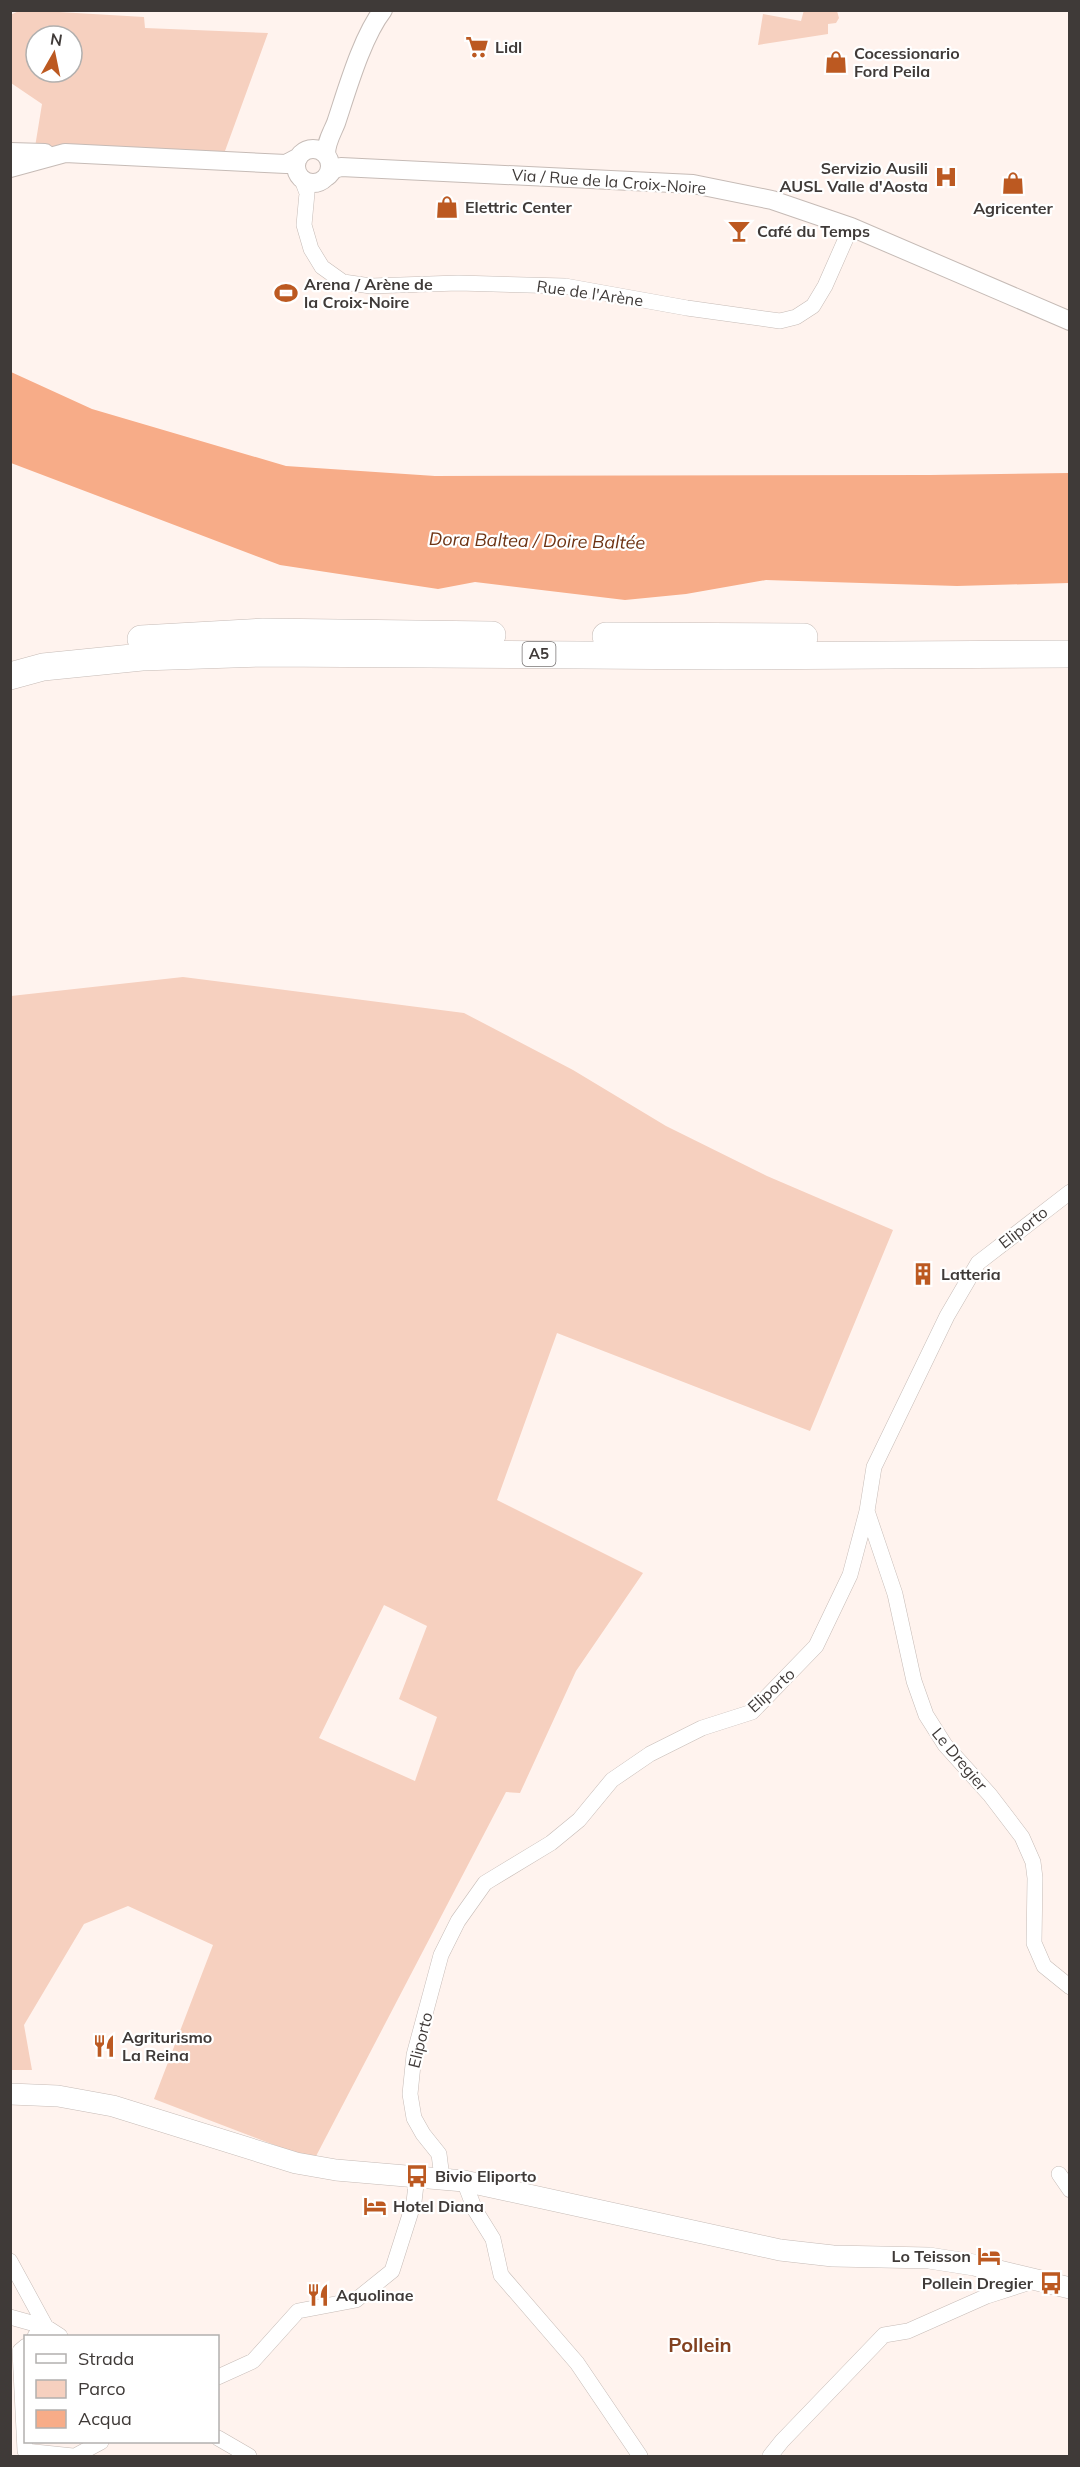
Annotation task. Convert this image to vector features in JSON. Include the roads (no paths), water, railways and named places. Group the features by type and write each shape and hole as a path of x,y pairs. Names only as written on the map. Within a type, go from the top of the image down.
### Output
{"highway":[{"name":"A5","path":"10,657 132,639 263,632 557,636 1070,637"},
{"name":"A5","path":"10,676 43,667 142,657 263,653 725,656 1070,654"}],"main road":[{"path":"10,2094 58,2096 113,2106 296,2163 336,2170 464,2181 780,2250 833,2256 929,2258 1070,2288"}],"street":[{"path":"315,166 369,35 383,10"},
{"name":"Via / Rue de la Croix-Noire","path":"10,152 693,184 772,200 851,227 1070,321"},
{"path":"10,168 65,153"},
{"name":"Rue de l'Arène","path":"315,166 304,225 311,249 322,267 342,282 371,286 458,283 565,286 780,321 796,317 813,306 825,286 851,227"},
{"name":"Eliporto","path":"442,2178 439,2154 414,2118 410,2094 414,2055 441,1955 458,1921 485,1883 550,1843 579,1820 612,1780 650,1754 702,1728 752,1712 816,1646 850,1575 867,1511 874,1467 947,1316 978,1263 1070,1192"},
{"name":"Le Dregier","path":"867,1511 895,1594 914,1681 926,1715 940,1738 1005,1813 1027,1846 1035,1878 1034,1943 1044,1966 1070,1988"},
{"path":"1059,2174 1070,2190"},
{"path":"219,2377 253,2361 298,2311 356,2300 392,2271 414,2202 417,2176"},
{"path":"464,2181 475,2210 493,2239 501,2275 577,2363 640,2457"},
{"path":"10,2261 40,2332"},
{"path":"770,2457 782,2440 884,2335 908,2331 987,2296 1039,2280"},
{"path":"10,2317 40,2332"},
{"path":"24,2348 20,2351 24,2431"},
{"path":"219,2439 249,2457"},
{"path":"25,2443 25,2451 74,2457 99,2443"}],"water":[{"name":"Dora Baltea / Doire Baltée","path":"11,372 92,409 286,466 435,476 1069,473 1069,583 957,586 766,580 686,594 625,600 475,582 438,589 280,565 11,463"}],"place":[{"name":"Lidl","path":"477,47"},
{"name":"Cocessionario Ford Peila","path":"836,62"},
{"name":"Servizio Ausili AUSL Valle d'Aosta","path":"946,177"},
{"name":"Agricenter","path":"1013,183"},
{"name":"Elettric Center","path":"447,207"},
{"name":"Café du Temps","path":"739,231"},
{"name":"Arena / Arène de la Croix-Noire","path":"286,293"},
{"name":"Latteria","path":"923,1274"},
{"name":"Agriturismo La Reina","path":"104,2046"},
{"name":"Bivio Eliporto","path":"417,2176"},
{"name":"Hotel Diana","path":"375,2206"},
{"name":"Lo Teisson","path":"989,2256"},
{"name":"Pollein Dregier","path":"1051,2283"},
{"name":"Aquolinae","path":"318,2295"}],"district":[{"name":"Pollein","path":"700,2345"}]}
